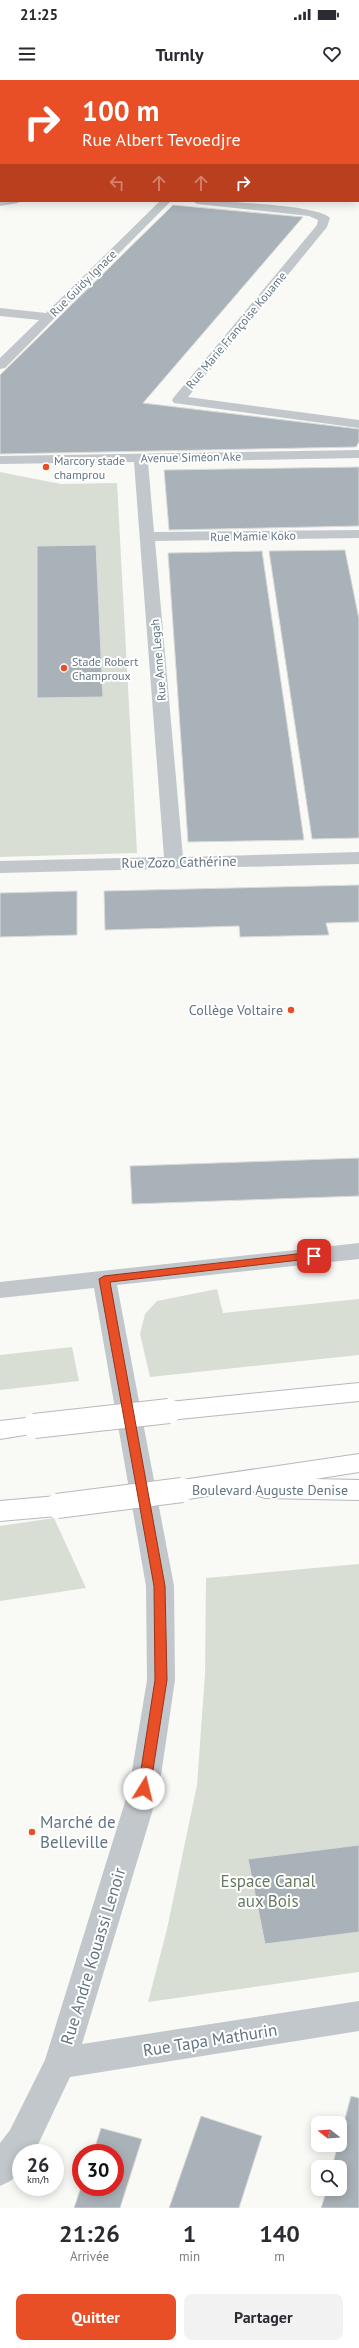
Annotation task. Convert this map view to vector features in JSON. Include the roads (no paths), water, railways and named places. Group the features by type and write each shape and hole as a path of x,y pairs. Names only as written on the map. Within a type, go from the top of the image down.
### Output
{"highway":[{"path":"0,1430 359,1392"},
{"name":"Boulevard Auguste Denise","path":"0,1511 57,1506 182,1490 359,1463"},
{"name":"Boulevard Auguste Denise","path":"182,1490 280,1488 359,1490"}],"street":[{"name":"Rue Guidy Ignace","path":"0,364 165,202"},
{"name":"Rue Marie Françoise Kouame","path":"206,202 311,213 324,218 323,225 179,400 359,424"},
{"path":"0,312 48,317"},
{"name":"Avenue Siméon Ake","path":"0,460 359,454"},
{"name":"Rue Anne Legah","path":"141,458 174,862"},
{"name":"Rue Mamie Koko","path":"148,538 359,534"},
{"name":"Rue Zozo Cathérine","path":"0,867 359,858"},
{"path":"0,1290 359,1251"},
{"name":"Rue Andre Kouassi Lenoir","path":"0,2169 22,2142 60,2063 144,1789 161,1680 160,1586 104,1279"},
{"name":"Rue Tapa Mathurin","path":"60,2063 359,2016"}],"place":[{"name":"Marcory stade champrou","path":"46,467"},
{"name":"Stade Robert Champroux","path":"64,668"},
{"name":"Collège Voltaire","path":"291,1010"},
{"name":"Marché de Belleville","path":"32,1832"}],"park label":[{"name":"Espace Canal aux Bois","path":"268,1891"}]}
